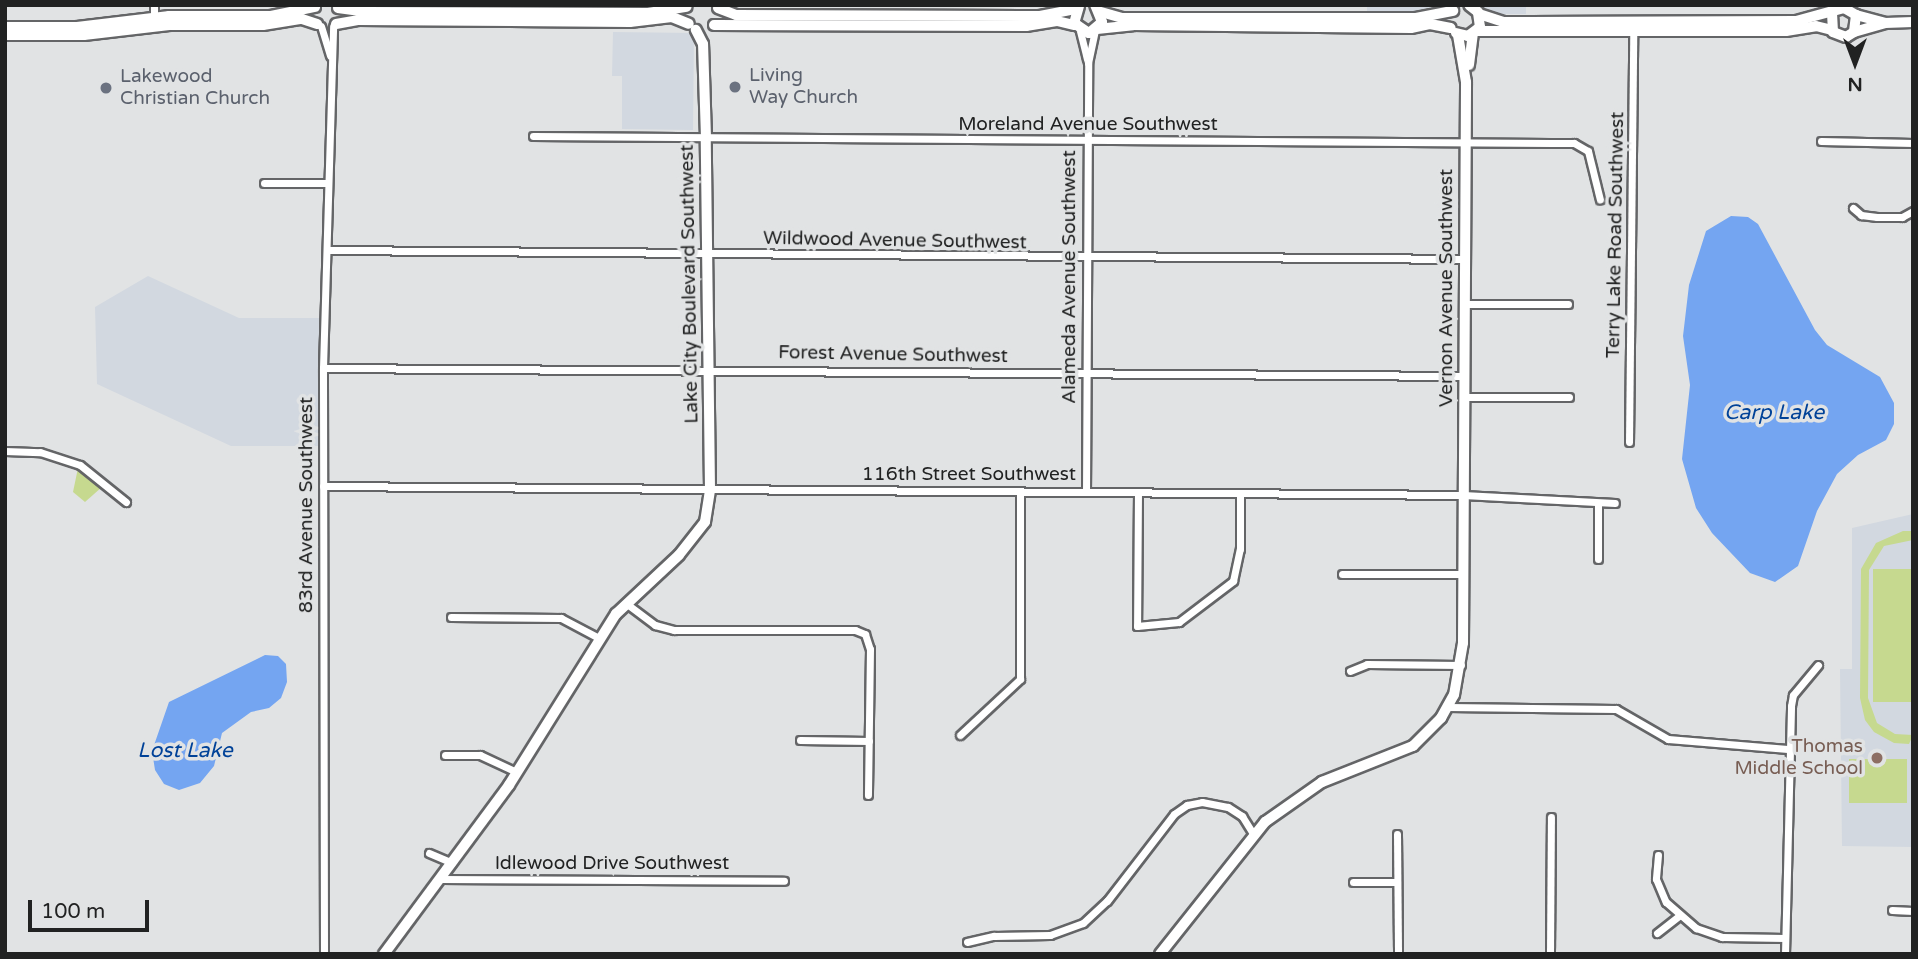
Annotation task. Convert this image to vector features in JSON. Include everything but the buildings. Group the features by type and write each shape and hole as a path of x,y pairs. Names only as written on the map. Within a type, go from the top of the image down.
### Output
{"main road":[{"path":"5,27 77,27 155,18 271,16 316,6 319,25"},
{"path":"334,25 337,6 366,12 648,13 687,6"},
{"name":"Lake City Boulevard Southwest","path":"627,604 679,555 705,522 710,489 706,138 702,44 692,27 687,6"},
{"path":"702,44 713,27 717,6 736,15 1040,16 1079,6 1077,28"},
{"path":"1096,30 1098,8 1122,19 1416,18 1457,7"},
{"name":"Vernon Avenue Southwest","path":"1457,7 1455,32 1466,82"},
{"path":"1474,8 1503,22 1796,21 1835,10 1853,11 1885,23"},
{"name":"Vernon Avenue Southwest","path":"1448,707 1461,665 1466,82 1475,32 1474,8"},
{"path":"1832,30 1835,10"},
{"path":"1853,11 1854,32"},
{"path":"5,35 84,35 170,25 263,25 302,19 319,25 334,25 358,20 630,22 672,18 692,27 1026,26 1057,21 1077,28 1096,30 1133,25 1411,28 1430,24 1455,32 1786,31 1816,26 1832,30 1841,37 1885,23 1913,22"},
{"path":"384,954 516,772 599,638 627,604"},
{"path":"1160,954 1254,835 1307,790 1413,746 1448,707"}],"street":[{"path":"154,5 155,18"},
{"name":"83rd Avenue Southwest","path":"319,25 330,56"},
{"name":"83rd Avenue Southwest","path":"324,954 323,368 330,56 334,25"},
{"name":"Alameda Avenue Southwest","path":"1077,28 1088,63"},
{"name":"Alameda Avenue Southwest","path":"1086,492 1088,63 1096,30"},
{"name":"Terry Lake Road Southwest","path":"1629,442 1633,30"},
{"name":"Moreland Avenue Southwest","path":"533,136 1583,145 1588,151 1600,200"},
{"path":"1821,141 1913,143"},
{"path":"264,183 327,183"},
{"path":"1853,208 1861,215 1877,217 1902,217 1913,211"},
{"name":"Wildwood Avenue Southwest","path":"327,250 1086,259 1463,260"},
{"path":"1463,304 1568,304"},
{"name":"Forest Avenue Southwest","path":"323,368 709,368 1463,376"},
{"path":"1463,397 1569,397"},
{"path":"5,451 40,452 80,465 126,502"},
{"name":"116th Street Southwest","path":"323,486 1463,495 1615,503"},
{"path":"960,735 1020,679 1020,491"},
{"path":"1138,492 1138,626 1179,622 1233,581 1240,549 1240,493"},
{"path":"1598,503 1598,559"},
{"path":"1342,574 1463,574"},
{"path":"627,604 655,625 674,630 855,630 865,634 870,649 868,795"},
{"path":"451,617 561,618 599,638"},
{"path":"1350,671 1367,664 1461,665"},
{"path":"1785,954 1788,749 1793,695 1818,665"},
{"path":"1448,707 1616,709 1668,739 1788,749"},
{"path":"800,740 869,741"},
{"path":"445,755 480,755 516,772"},
{"path":"967,943 994,936 1050,934 1083,923 1098,911 1174,814 1186,805 1202,802 1228,807 1242,816 1254,835"},
{"path":"1550,817 1550,954"},
{"path":"1397,834 1398,954"},
{"path":"429,853 451,862"},
{"path":"1658,855 1661,890 1679,916 1696,928 1721,937 1785,938"},
{"name":"Idlewood Drive Southwest","path":"440,879 784,881"},
{"path":"1353,882 1397,882"},
{"path":"1892,910 1913,911"},
{"path":"1657,933 1679,916"}],"shaded area":[{"path":"1367,5 1456,7 1446,14 1367,14"},
{"path":"1473,5 1526,5 1526,14 1473,14"},
{"path":"613,32 694,33 693,130 622,129 622,76 612,76"},
{"path":"148,276 239,318 320,318 320,446 231,446 97,384 95,307"},
{"name":"Thomas Middle School","path":"1913,514 1913,847 1842,846 1840,669 1852,669 1852,528"}],"green space":[{"path":"78,468 102,487 85,502 73,492"},
{"path":"1903,531 1913,531 1913,540 1884,546 1869,570 1868,698 1877,723 1895,734 1913,735 1909,744 1894,743 1874,732 1865,720 1860,698 1861,569 1876,543"},
{"path":"1873,569 1913,569 1913,702 1873,702"},
{"path":"1849,759 1907,759 1907,803 1849,803"}],"water":[{"name":"Carp Lake","path":"1731,216 1748,217 1758,224 1815,330 1827,345 1880,377 1894,403 1894,424 1886,440 1858,455 1837,474 1817,511 1798,566 1775,582 1750,573 1712,533 1696,508 1682,459 1690,385 1683,336 1689,285 1706,231"},
{"name":"Lost Lake","path":"265,655 278,656 286,664 287,682 281,698 269,708 251,712 222,733 214,766 200,783 179,790 164,784 155,770 152,751 169,702"}],"place":[{"name":"Living Way Church","path":"735,87"},
{"name":"Lakewood Christian Church","path":"106,88"},
{"name":"Thomas Middle School","path":"1877,758"}]}
